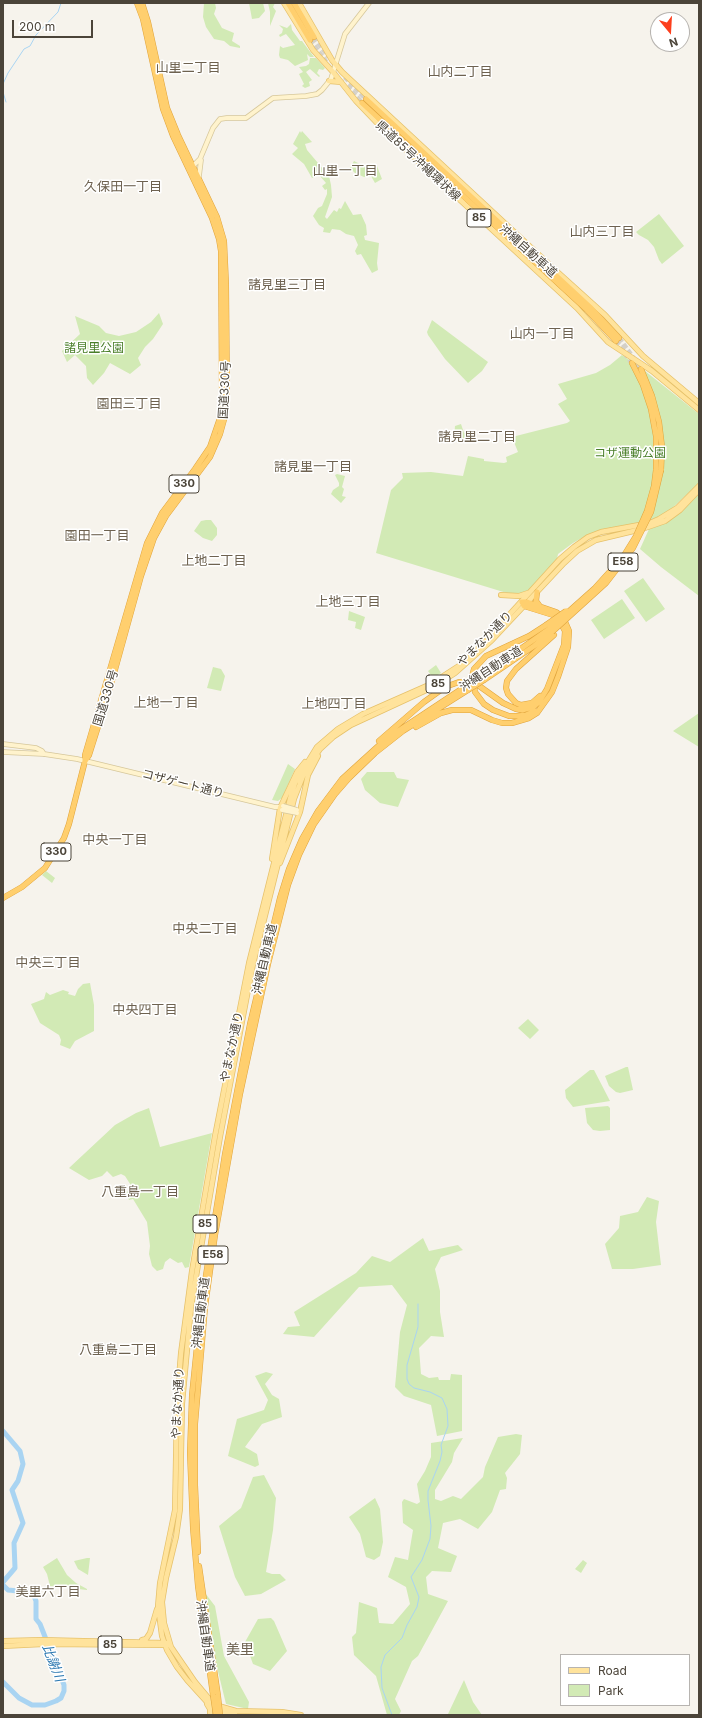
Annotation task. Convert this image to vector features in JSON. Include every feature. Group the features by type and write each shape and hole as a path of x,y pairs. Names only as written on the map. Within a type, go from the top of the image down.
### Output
{"highway":[{"name":"国道330号","path":"3,898 36,877 45,868 56,851 69,824 85,761 85,755 147,542 162,513 210,447 218,426 221,412 221,251 213,220 191,168 163,109 143,19 137,3"},
{"name":"国道330号","path":"85,761 89,755 108,695 129,619 154,538 166,516 210,457 220,435 225,416 227,380 224,241 220,225 199,181 191,168 167,108 148,22 142,3"},
{"path":"288,3 312,38 294,3"},
{"name":"沖縄自動車道","path":"364,101 617,339"},
{"name":"沖縄自動車道","path":"219,1712 215,1696 196,1528 194,1424 202,1338 214,1242 225,1177 254,1025 288,885 312,824 331,793 351,770 401,728 534,646 614,567 630,546 651,498 658,470 654,422 648,398 632,363"},
{"name":"沖縄自動車道","path":"550,630 591,598 618,570 639,538 651,512 662,447 659,422 652,396 641,369"},
{"path":"547,689 532,703 521,705 511,700 506,688 510,676 550,630 614,567"},
{"path":"534,591 536,601 540,606"},
{"path":"363,764 406,733 441,713 462,709 471,710 502,723 512,723 529,718 537,713 552,692 570,639 568,625 563,617 556,612 540,606 524,603"},
{"path":"351,770 378,741 424,702 451,683 470,685 516,709 522,710 534,707 547,689 564,645 565,631 559,620 553,615 524,603"},
{"path":"545,702 535,711 526,715 509,716 500,713 484,704 478,697 472,685 472,676 474,669 486,656 528,636 550,630"},
{"name":"沖縄自動車道","path":"320,811 363,764 404,731 470,685"}],"main road":[{"name":"県道85号沖縄環状線","path":"284,3 312,50 378,124 577,308 608,342 652,371 699,410"},
{"name":"県道85号沖縄環状線","path":"299,3 336,64 385,112 606,315 643,356 699,403"},
{"path":"191,168 198,162 213,128 220,120 227,118 246,118 273,98 317,94 329,81 346,34 369,3"},
{"path":"329,81 341,82"},
{"path":"187,155 194,160 202,155"},
{"path":"199,181 198,171 202,155"},
{"name":"やまなか通り","path":"272,877 300,782 316,755 333,737 351,725 433,687 455,673 483,649 565,554 588,537 601,532 650,523 659,519 677,508 699,486"},
{"name":"やまなか通り","path":"534,591 586,544 606,537 658,524 680,510 699,490"},
{"path":"501,595 519,596 534,591"},
{"name":"やまなか通り","path":"219,1712 207,1702 187,1680 172,1659 159,1624 158,1606 160,1583 175,1510 179,1403 191,1307 218,1145 272,877 290,799 295,784 309,758 321,743 348,722 431,684 454,670 479,648 524,603"},
{"path":"272,877 298,812 310,771 320,753 333,737"},
{"path":"3,744 36,748 44,754"},
{"path":"3,752 44,754"},
{"name":"コザゲート通り","path":"44,754 85,761 298,812"},
{"path":"272,877 282,808 297,772 303,763 309,758"},
{"name":"やまなか通り","path":"179,1403 180,1509 176,1537 162,1602 164,1623 167,1644 200,1690 219,1712"},
{"path":"138,1641 146,1638 150,1633 158,1606"},
{"name":"85","path":"3,1641 138,1641 167,1644"},
{"name":"85","path":"3,1646 43,1642"},
{"name":"85","path":"53,1642 167,1644"},
{"path":"207,1702 210,1709 210,1715"},
{"path":"219,1712 235,1715"},
{"path":"219,1712 282,1712 301,1715"}],"green space":[{"path":"204,3 215,3 216,8 214,14 222,28 234,33 232,41 240,46 240,48 230,46 224,41 214,39 206,27 203,17"},
{"path":"249,3 263,3 265,11 259,18 252,19"},
{"path":"268,3 275,3 273,7 276,11 270,26 270,12"},
{"path":"291,24 292,30 314,57 310,57 307,54 308,60 295,66 288,60 280,58 279,55 280,46 283,48 295,45 286,34 280,37 279,35 282,33 283,29 279,25 287,28"},
{"path":"310,58 316,58 325,68 323,70 319,69 317,73 320,76 319,77 310,69 306,72 312,80 309,82 310,86 305,88 302,86 304,84 299,74 303,72 299,67 309,64"},
{"path":"300,131 301,133 302,131 312,142 305,144 307,150 329,176 332,197 325,217 327,219 334,210 337,212 339,208 341,209 345,201 353,215 361,214 366,225 367,235 364,236 365,240 379,243 377,263 378,270 372,273 361,254 357,255 355,251 358,245 354,236 346,234 340,230 332,229 330,233 323,232 324,228 319,225 313,216 318,208 322,206 327,194 327,189 325,190 322,186 326,183 314,169 312,171 316,176 312,178 304,164 292,154 298,148 293,144"},
{"path":"354,161 364,166 377,166 382,179 375,183 371,176 364,177 355,173 350,168"},
{"path":"659,214 684,246 662,264 654,247 648,240 636,232"},
{"name":"諸見里公園","path":"159,313 163,324 138,358 141,365 130,374 110,363 104,373 93,385 87,378 86,366 75,355 67,362 62,351 80,334 75,316 99,326 106,333 119,336 136,332 151,322"},
{"path":"432,320 488,362 482,371 468,383 445,359 428,335 427,332"},
{"name":"コザ運動公園","path":"622,355 645,371 699,414 699,483 668,512 651,520 587,535 558,554 557,559 529,590 519,594 510,594 376,553 391,490 403,478 402,473 431,472 463,476 468,456 484,459 484,461 507,462 506,457 518,452 512,437 570,421 558,404 567,399 558,384 596,373 610,365"},
{"path":"461,424 464,433 470,431 472,437 470,439 454,438 455,426"},
{"path":"335,475 345,476 342,487 344,489 342,496 346,497 341,503 331,494 333,490 339,486"},
{"path":"699,493 699,596 640,549 649,529 667,522"},
{"path":"211,520 217,528 217,535 212,541 203,538 194,531 201,521"},
{"path":"643,578 665,609 646,622 624,591"},
{"path":"622,599 635,618 604,639 591,620"},
{"path":"349,611 365,617 361,630 355,628 356,622 348,620"},
{"path":"436,665 441,673 433,678 428,671"},
{"path":"213,667 221,669 225,676 221,691 207,688"},
{"path":"699,713 699,747 673,731"},
{"path":"288,764 295,769 282,798 278,801 272,800"},
{"path":"367,772 394,772 397,778 409,780 398,807 380,803 365,790 361,779"},
{"path":"46,871 55,878 52,883 42,875"},
{"path":"90,983 94,1005 94,1031 75,1041 70,1049 60,1045 61,1040 59,1035 40,1023 31,1004 44,999 46,992 50,995 63,990 69,992 68,994 75,996 78,989 83,984"},
{"path":"528,1019 539,1030 530,1039 518,1028"},
{"path":"628,1067 633,1090 620,1093 616,1092 609,1086 605,1076"},
{"path":"590,1070 594,1070 610,1101 573,1107 566,1098 565,1090"},
{"path":"608,1106 610,1108 610,1130 593,1130 587,1123 585,1108"},
{"path":"149,1108 160,1147 212,1133 189,1267 185,1268 182,1262 178,1263 170,1258 165,1262 163,1269 157,1271 152,1266 149,1254 150,1246 147,1222 133,1199 129,1200 126,1193 132,1187 125,1176 121,1174 113,1177 107,1171 102,1176 89,1180 69,1168 115,1125 136,1113"},
{"path":"647,1197 659,1201 656,1222 661,1265 633,1269 612,1269 605,1244 619,1228 620,1216 638,1212"},
{"path":"423,1238 429,1251 458,1245 463,1250 441,1257 435,1269 440,1291 440,1312 444,1337 431,1336 419,1348 421,1374 429,1378 438,1377 439,1380 450,1380 451,1374 462,1375 462,1431 437,1436 431,1405 404,1396 395,1387 400,1332 407,1305 392,1285 359,1287 314,1337 283,1334 288,1327 300,1326 294,1312 356,1273 372,1256 390,1262"},
{"path":"266,1372 273,1374 265,1384 272,1395 279,1399 282,1417 262,1424 245,1447 257,1454 259,1465 255,1467 228,1456 237,1419 264,1410 268,1400 255,1376"},
{"path":"516,1434 522,1435 520,1454 505,1473 507,1478 506,1489 500,1490 492,1512 478,1529 460,1519 443,1523 438,1548 457,1556 451,1572 432,1571 426,1577 428,1594 448,1601 418,1656 412,1661 395,1699 401,1711 399,1715 387,1715 376,1676 354,1655 352,1637 356,1633 359,1602 377,1608 379,1623 393,1624 410,1604 406,1587 388,1577 395,1557 408,1560 413,1530 403,1523 402,1502 404,1499 417,1504 420,1502 417,1484 431,1457 431,1443 463,1438 454,1453 452,1462 435,1490 435,1499 441,1501 453,1496 461,1499 483,1477 485,1467 498,1437"},
{"path":"264,1475 276,1498 273,1530 266,1572 280,1574 286,1580 261,1594 245,1596 235,1577 219,1526 241,1508 253,1477"},
{"path":"375,1498 380,1509 383,1542 380,1556 374,1560 366,1557 360,1534 349,1517"},
{"path":"57,1558 67,1575 87,1590 50,1586 47,1574 43,1567"},
{"path":"90,1558 88,1575 78,1569 74,1561"},
{"path":"583,1560 587,1563 581,1573 575,1569"},
{"path":"205,1593 215,1606 224,1656 249,1702 248,1709 226,1704 213,1651"},
{"path":"271,1618 274,1621 287,1651 270,1671 253,1664 245,1642 258,1619"},
{"path":"464,1680 473,1702 482,1715 448,1714"}],"waterway":[{"path":"3,84 8,73 24,49 30,46 36,35 58,12 61,3"},
{"path":"3,92 6,102"},
{"path":"392,1715 382,1688 381,1667 385,1655 402,1638 417,1607 419,1597 411,1577 422,1560 430,1539 431,1526 428,1491 440,1461 442,1452 441,1445 448,1426 447,1409 442,1398 430,1392 414,1388 409,1384 407,1379 407,1365 418,1327 418,1304"},
{"name":"比謝川","path":"3,1431 20,1451 23,1464 18,1481 12,1490 23,1523 14,1543 15,1568 3,1582"},
{"name":"比謝川","path":"3,1585 8,1590 28,1592 34,1596 36,1601 36,1619 40,1624 64,1685 64,1691 61,1698 56,1701 45,1705 32,1705 19,1698 3,1682"}],"tunnel":[{"path":"314,37 329,57"},
{"path":"310,40 326,62"},
{"path":"345,77 366,99"},
{"path":"347,86 362,103"},
{"path":"619,338 641,369"},
{"path":"616,341 632,363"}],"district":[{"name":"山里二丁目","path":"188,68"},
{"name":"山内二丁目","path":"460,72"},
{"name":"山里一丁目","path":"345,171"},
{"name":"久保田一丁目","path":"123,187"},
{"name":"山内三丁目","path":"602,232"},
{"name":"諸見里三丁目","path":"287,285"},
{"name":"山内一丁目","path":"542,334"},
{"name":"園田三丁目","path":"129,404"},
{"name":"諸見里二丁目","path":"477,437"},
{"name":"諸見里一丁目","path":"313,467"},
{"name":"園田一丁目","path":"97,536"},
{"name":"上地二丁目","path":"214,561"},
{"name":"上地三丁目","path":"348,602"},
{"name":"上地一丁目","path":"166,703"},
{"name":"上地四丁目","path":"334,704"},
{"name":"中央一丁目","path":"115,840"},
{"name":"中央二丁目","path":"205,929"},
{"name":"中央三丁目","path":"48,963"},
{"name":"中央四丁目","path":"145,1010"},
{"name":"八重島一丁目","path":"140,1192"},
{"name":"八重島二丁目","path":"118,1350"},
{"name":"美里六丁目","path":"48,1592"},
{"name":"美里","path":"240,1650"}]}
